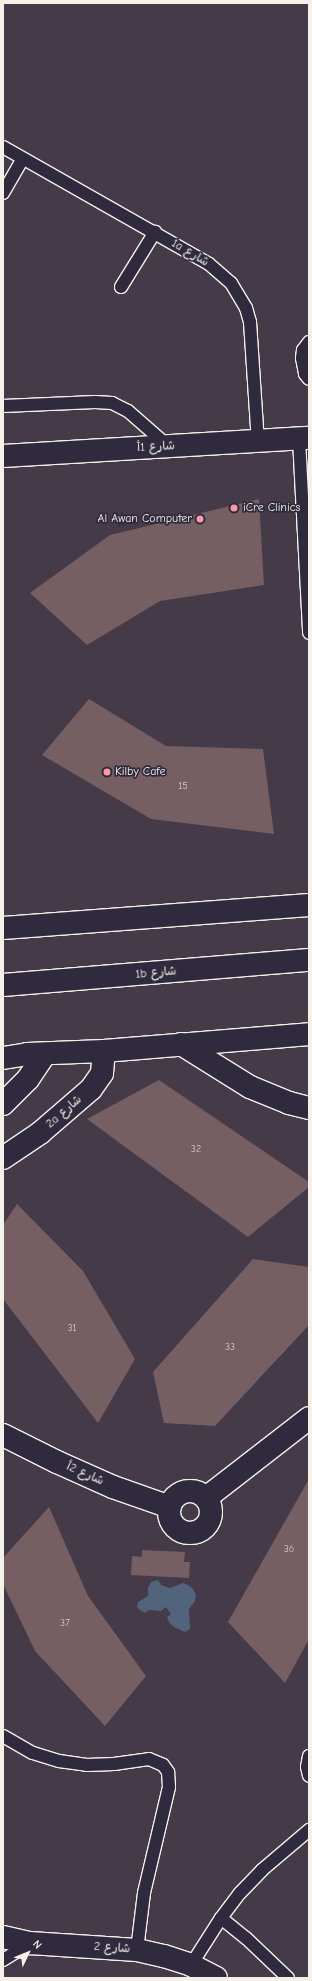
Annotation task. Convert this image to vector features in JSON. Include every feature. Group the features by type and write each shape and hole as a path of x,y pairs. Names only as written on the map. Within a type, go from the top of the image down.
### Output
{"street":[{"name":"شارع 1أ","path":"3,456 304,438"},
{"path":"3,928 309,905"},
{"name":"1b شارع","path":"3,985 309,960"},
{"path":"3,1058 27,1054 44,1055 104,1051 309,1034"},
{"path":"181,1044 250,1087 289,1103 309,1108"},
{"name":"2a شارع","path":"3,1158 40,1133 91,1089 102,1072 104,1051"},
{"path":"3,1104 28,1079 44,1055"},
{"path":"206,1498 309,1418"},
{"name":"شارع 2أ","path":"3,1435 92,1478 170,1507"},
{"path":"185,1491 200,1493 210,1504 210,1519 206,1525 193,1532 185,1532 173,1523 170,1507 178,1495 185,1491"},
{"name":"شارع 2","path":"3,1937 30,1943 137,1950 164,1956 191,1966 216,1978"}],"lane":[{"name":"1a شارع","path":"3,148 155,232 220,273 231,283 246,308 252,337 258,441"},
{"path":"3,193 23,158"},
{"path":"121,287 155,232"},
{"path":"309,342 302,350 305,374 309,379"},
{"path":"3,406 99,402 112,403 128,411 169,446"},
{"path":"304,438 309,633"},
{"path":"3,1736 33,1753 59,1761 87,1765 149,1759 163,1765 168,1772 169,1787 144,1893 137,1950"},
{"path":"309,1756 307,1767 309,1776"},
{"path":"191,1966 221,1918 262,1870 309,1830"},
{"path":"221,1918 251,1943 288,1978"},
{"path":"3,1960 30,1943"}],"water":[{"path":"158,1580 161,1585 170,1588 183,1583 193,1589 196,1595 195,1601 189,1609 190,1629 185,1632 174,1627 169,1622 167,1617 171,1614 166,1607 161,1611 148,1610 146,1613 137,1607 138,1602 148,1596 148,1588 151,1582"}],"building":[{"path":"259,499 264,585 160,601 87,645 30,593 110,535"},
{"path":"89,699 166,746 263,749 274,834 151,819 42,755"},
{"path":"159,1080 309,1182 309,1187 248,1237 87,1119"},
{"path":"17,1204 83,1271 135,1359 98,1423 3,1299 3,1225"},
{"path":"253,1259 309,1267 309,1325 215,1426 164,1423 153,1372"},
{"path":"309,1479 309,1639 285,1683 228,1622"},
{"path":"49,1507 88,1596 146,1676 105,1726 35,1651 3,1584 3,1558"},
{"path":"142,1550 185,1552 184,1562 190,1562 189,1578 131,1575 132,1556 142,1557"}],"place":[{"name":"iCre Clinics","path":"234,508"},
{"name":"Al Awan Computer","path":"200,519"},
{"name":"Kilby Cafe","path":"107,772"}]}
